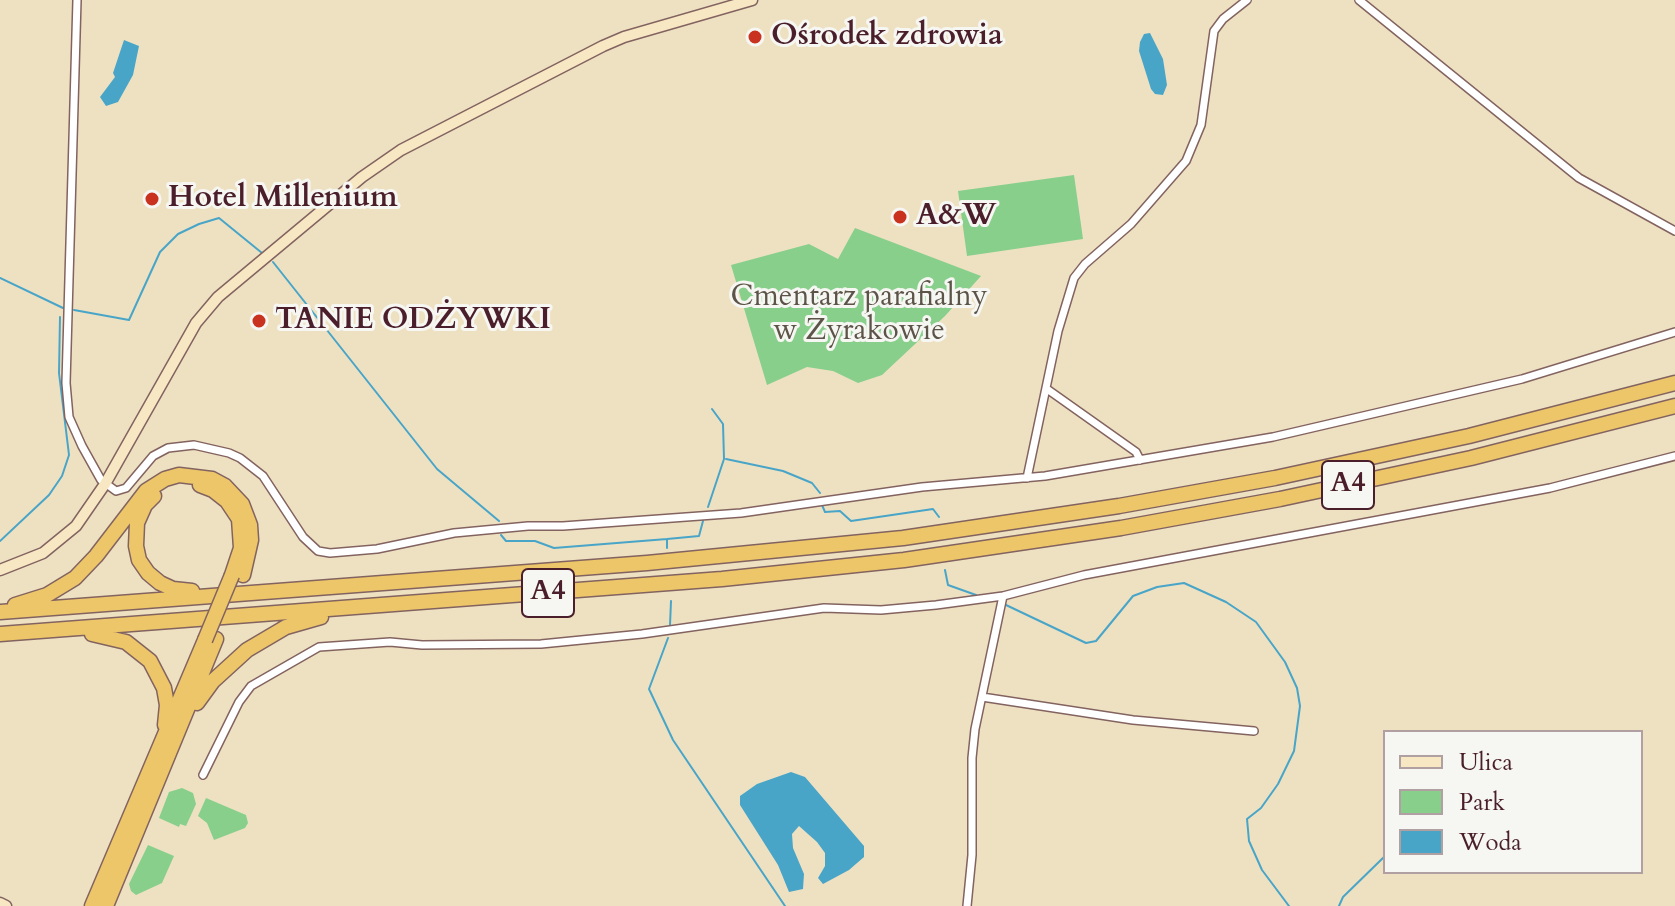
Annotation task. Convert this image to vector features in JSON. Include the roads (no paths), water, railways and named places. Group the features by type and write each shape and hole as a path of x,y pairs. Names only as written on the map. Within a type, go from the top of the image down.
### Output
{"highway":[{"name":"A4","path":"0,610 719,557 903,538 1171,497 1373,458 1675,383"},
{"name":"A4","path":"0,634 722,579 904,560 1176,519 1310,493 1471,458 1675,406"},
{"path":"0,610 47,595 75,578 146,491 165,479 179,475 212,479 232,491 242,504 250,525 251,540 211,639 157,754 92,906"},
{"path":"237,575 242,533 236,512 227,501 207,487 186,484 169,488 149,501 139,517 135,539 139,560 154,579 165,586 184,591 243,594"},
{"path":"180,731 213,681 235,659 260,641 301,622 374,606"},
{"path":"47,631 118,638 145,655 158,672 166,698 164,729 157,754"},
{"path":"106,906 180,731 211,639"}],"street":[{"path":"77,0 66,404 69,417 105,484 116,491 126,488 153,456 168,448 185,445 216,449 240,458 263,476 303,537 318,551 330,553 377,549 454,533 528,526 741,513 922,487 1027,478 1140,460 1273,437 1522,379 1675,332"},
{"path":"0,570 35,557 62,540 82,519 196,323 218,297 362,177 401,150 603,46 624,37 752,0"},
{"path":"1027,478 1058,331 1074,278 1085,264 1131,224 1186,161 1201,125 1214,31 1223,19 1247,0"},
{"path":"1359,0 1579,178 1675,231"},
{"path":"1047,389 1136,452 1140,460"},
{"path":"203,775 243,695 262,678 319,647 390,642 422,645 541,644 642,634 824,608 881,610 1003,596 1084,575 1550,488 1675,456"},
{"path":"967,906 972,855 972,758 1003,596"},
{"path":"982,697 1133,720 1254,731"}],"water":[{"path":"1150,33 1163,59 1167,85 1163,95 1155,94 1151,89 1139,51 1144,34"},
{"path":"124,40 139,46 133,75 118,102 106,106 100,97 115,77 113,73"},
{"path":"791,772 805,777 864,846 864,857 849,870 823,884 818,878 825,866 825,853 799,826 792,834 793,848 804,874 803,889 789,892 778,865 740,805 740,796 757,784"}],"waterway":[{"path":"74,310 129,320 160,252 178,234 199,224 219,218 262,253"},
{"path":"273,262 437,469 499,521"},
{"path":"0,278 63,308"},
{"path":"0,541 49,495 62,476 69,455 59,373 60,317"},
{"path":"708,507 724,459 723,424 712,409"},
{"path":"726,459 783,471 812,483 820,493"},
{"path":"822,505 825,512 840,511 851,521 933,509 939,517"},
{"path":"667,548 667,539 699,536 703,521"},
{"path":"501,535 506,541 535,541 554,548 667,539"},
{"path":"945,570 948,585 976,595"},
{"path":"1006,605 1086,643 1096,641 1133,596 1157,587 1184,583 1226,602 1256,622 1285,662 1297,688 1300,706 1294,751 1278,784 1261,808 1247,819 1249,841 1262,870 1289,906"},
{"path":"670,625 671,601"},
{"path":"668,638 649,689 673,740 785,906"},
{"path":"1339,906 1343,897 1383,858"}],"place":[{"name":"Ośrodek zdrowia","path":"755,37"},
{"name":"Hotel Millenium","path":"152,199"},
{"name":"A&W","path":"900,217"},
{"name":"TANIE ODŻYWKI","path":"259,321"}],"park label":[{"name":"Cmentarz parafialny w Żyrakowie","path":"859,315"}]}
